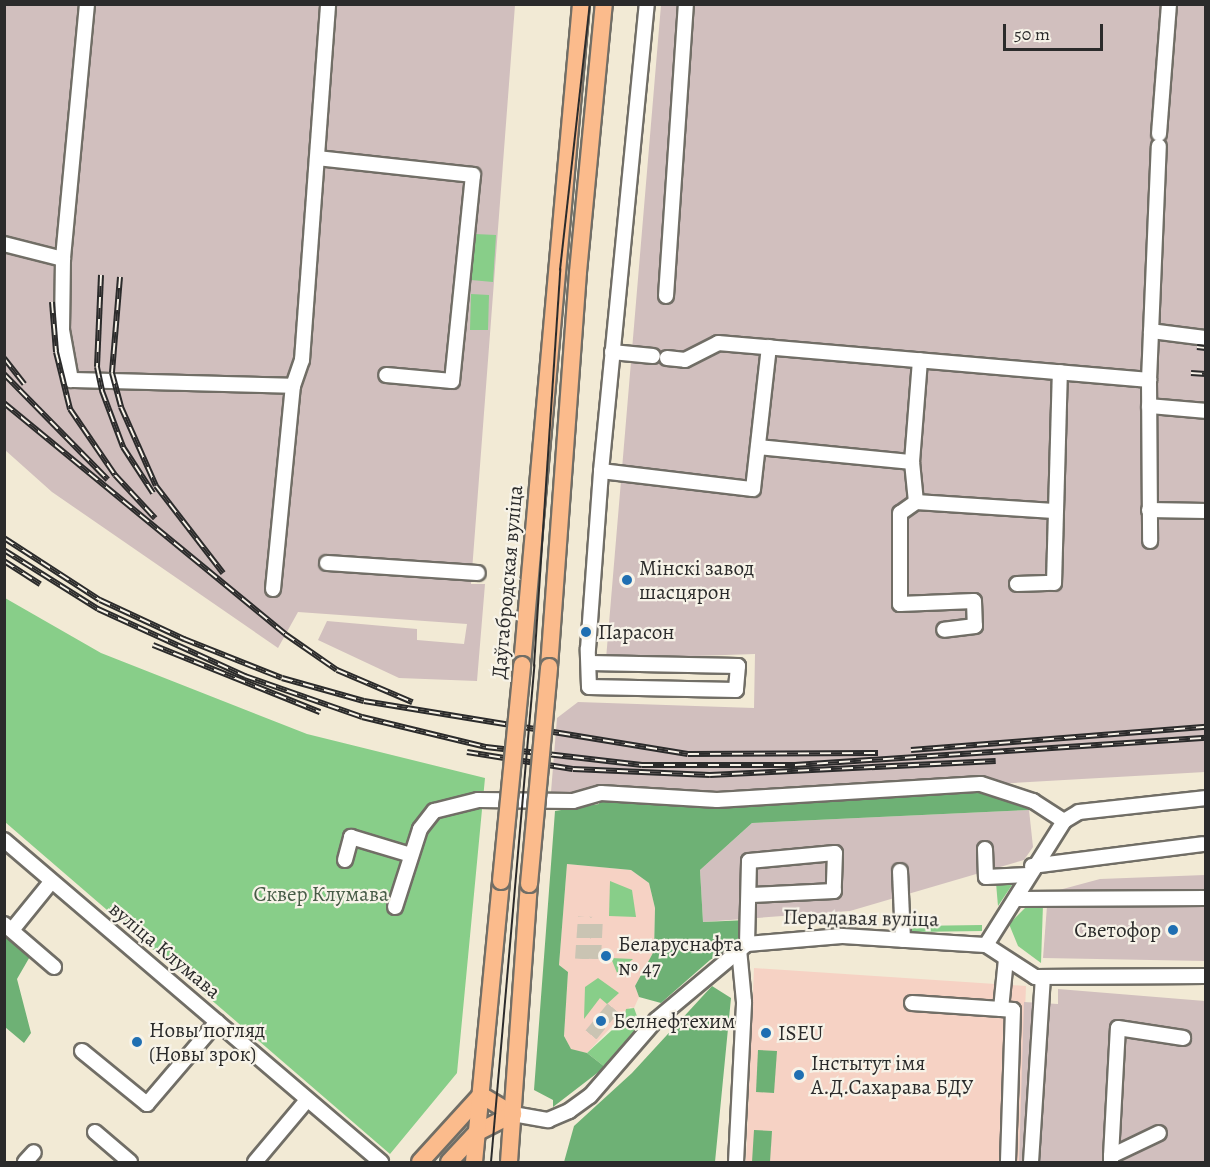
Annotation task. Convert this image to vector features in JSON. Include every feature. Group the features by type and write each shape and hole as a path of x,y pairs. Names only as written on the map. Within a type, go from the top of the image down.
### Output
{"main road":[{"name":"Даўгабродская вуліца","path":"474,1162 522,664 581,4"},
{"path":"509,1162 578,272 604,4"},
{"path":"420,1162 481,1095 513,1114"},
{"path":"449,1162 476,1133 513,1114"}],"street":[{"path":"87,4 63,259 62,330 71,380 294,386"},
{"path":"273,589 294,386 302,360 328,4"},
{"path":"590,663 738,666 736,690 589,687 590,663 601,471 647,4"},
{"path":"666,296 686,4"},
{"path":"1150,541 1149,380 1159,140 1169,4"},
{"path":"317,158 473,175 452,381 386,375"},
{"path":"4,244 63,259"},
{"path":"1151,331 1205,337"},
{"path":"667,358 684,360 718,343 1149,380"},
{"path":"601,471 753,489 769,347"},
{"path":"612,352 653,356"},
{"path":"916,502 912,462 920,360"},
{"path":"1017,584 1054,583 1058,527 1054,511 1060,372"},
{"path":"1149,406 1206,411"},
{"path":"758,447 912,462"},
{"path":"944,630 975,626 974,601 900,604 900,513 916,502 1054,511"},
{"path":"1149,510 1206,511"},
{"path":"327,563 478,573"},
{"path":"395,907 411,855 434,811 478,800 573,801 601,793 717,800 981,784 1033,801 1064,821"},
{"path":"1206,798 1079,812 1064,821 1030,871 1018,899 986,945 1043,977 1206,976"},
{"path":"345,860 351,837 411,855"},
{"name":"вуліца Клумава","path":"4,840 381,1162"},
{"path":"985,849 986,877 1203,844"},
{"path":"736,1162 744,1002 743,947 752,896 749,861 835,853 834,891 752,896"},
{"path":"900,871 903,940"},
{"path":"51,882 8,927 54,966"},
{"path":"1018,899 1206,898"},
{"name":"Перадавая вуліца","path":"743,947 827,936 986,945"},
{"path":"513,1114 548,1120 569,1111 590,1096 656,1020 743,947"},
{"path":"1001,1009 1006,958"},
{"path":"1031,1162 1043,977"},
{"path":"912,1003 1013,1010 1008,1162"},
{"path":"82,1052 147,1104 217,1022"},
{"path":"1111,1159 1118,1028 1184,1038"},
{"path":"261,1160 307,1100"},
{"path":"95,1132 130,1162"},
{"path":"1111,1159 1159,1133"}],"shaded area":[{"path":"5,5 515,5 471,584 485,584 477,681 399,678 318,640 327,621 417,629 417,640 464,644 467,624 298,612 278,648 52,492 5,450"},
{"name":"Мінскі завод шасцярон","path":"661,5 1205,5 1205,772 717,800 601,793 573,801 551,792 557,718 578,702 754,708 755,654 606,659"},
{"path":"1029,810 1033,847 1024,860 850,911 703,922 700,870 752,823"},
{"name":"Беларуснафта № 47","path":"567,864 631,870 649,883 655,908 654,951 635,986 639,997 634,1008 630,1007 587,1053 571,1050 564,1036 568,972 559,965"},
{"path":"1205,875 1205,961 1043,958 1048,893 1100,879"},
{"path":"754,968 1026,986 1019,1162 746,1162"},
{"path":"1058,989 1205,1001 1205,1162 1019,1162 1024,1002 1058,1004"}],"green space":[{"path":"475,234 496,235 493,282 471,280"},
{"path":"471,294 489,295 488,330 470,330"},
{"name":"Сквер Клумава","path":"5,598 101,653 307,734 485,778 457,1073 390,1154 5,822"},
{"path":"981,784 1033,801 1029,810 752,823 700,870 703,922 748,920 749,935 710,960 661,1003 639,997 635,986 654,951 655,908 649,883 631,870 567,864 559,965 568,972 564,1036 571,1049 587,1053 605,1067 553,1107 553,1100 534,1090 555,811 599,804 601,793 717,800"},
{"path":"610,881 632,890 636,917 609,916"},
{"path":"1014,882 998,906 996,883"},
{"path":"1043,904 1041,963 1018,946 1009,924 1026,907"},
{"path":"982,925 982,931 912,932 912,926"},
{"path":"4,930 32,953 17,979 31,1033 24,1043 5,1027"},
{"path":"611,958 633,959 617,973"},
{"path":"598,978 619,993 607,1004 600,998 584,1019 585,987"},
{"path":"712,986 731,998 715,1162 564,1162 574,1126 632,1073"},
{"path":"634,1008 641,1027 605,1067 587,1053 624,1019 626,1009"},
{"path":"758,1050 777,1051 774,1093 756,1092"},
{"path":"754,1130 772,1131 770,1162 752,1162"}],"tunnel":[{"path":"582,959 585,917"},
{"path":"594,959 596,917"},
{"path":"591,1035 613,1008"}],"tram line":[{"path":"491,1162 534,666 560,270 590,4"}],"railway":[{"path":"101,275 97,367 102,391 123,447 153,493"},
{"path":"120,277 112,373 121,407 156,486 223,573"},
{"path":"52,302 56,352 70,409 115,475 155,518"},
{"path":"1197,347 1206,348"},
{"path":"4,358 24,384"},
{"path":"1191,373 1206,374"},
{"path":"4,374 108,480"},
{"path":"4,403 285,634 337,670 412,702"},
{"path":"4,538 100,600 184,639 282,678 364,701 688,754 878,753"},
{"path":"4,550 98,609 245,676 362,717 486,747 642,765 795,765 1206,738"},
{"path":"4,561 40,584"},
{"path":"153,645 320,712"},
{"path":"911,750 1206,727"},
{"path":"467,752 573,769 710,775 996,761"}],"place":[{"name":"Мінскі завод шасцярон","path":"627,580"},
{"name":"Парасон","path":"586,632"},
{"name":"Светофор","path":"1173,930"},
{"name":"Беларуснафта № 47","path":"606,956"},
{"name":"Белнефтехим","path":"601,1021"},
{"name":"ISEU","path":"766,1033"},
{"name":"Новы погляд (Новы зрок)","path":"137,1042"},
{"name":"Інстытут імя А.Д.Сахарава БДУ","path":"799,1075"}]}
